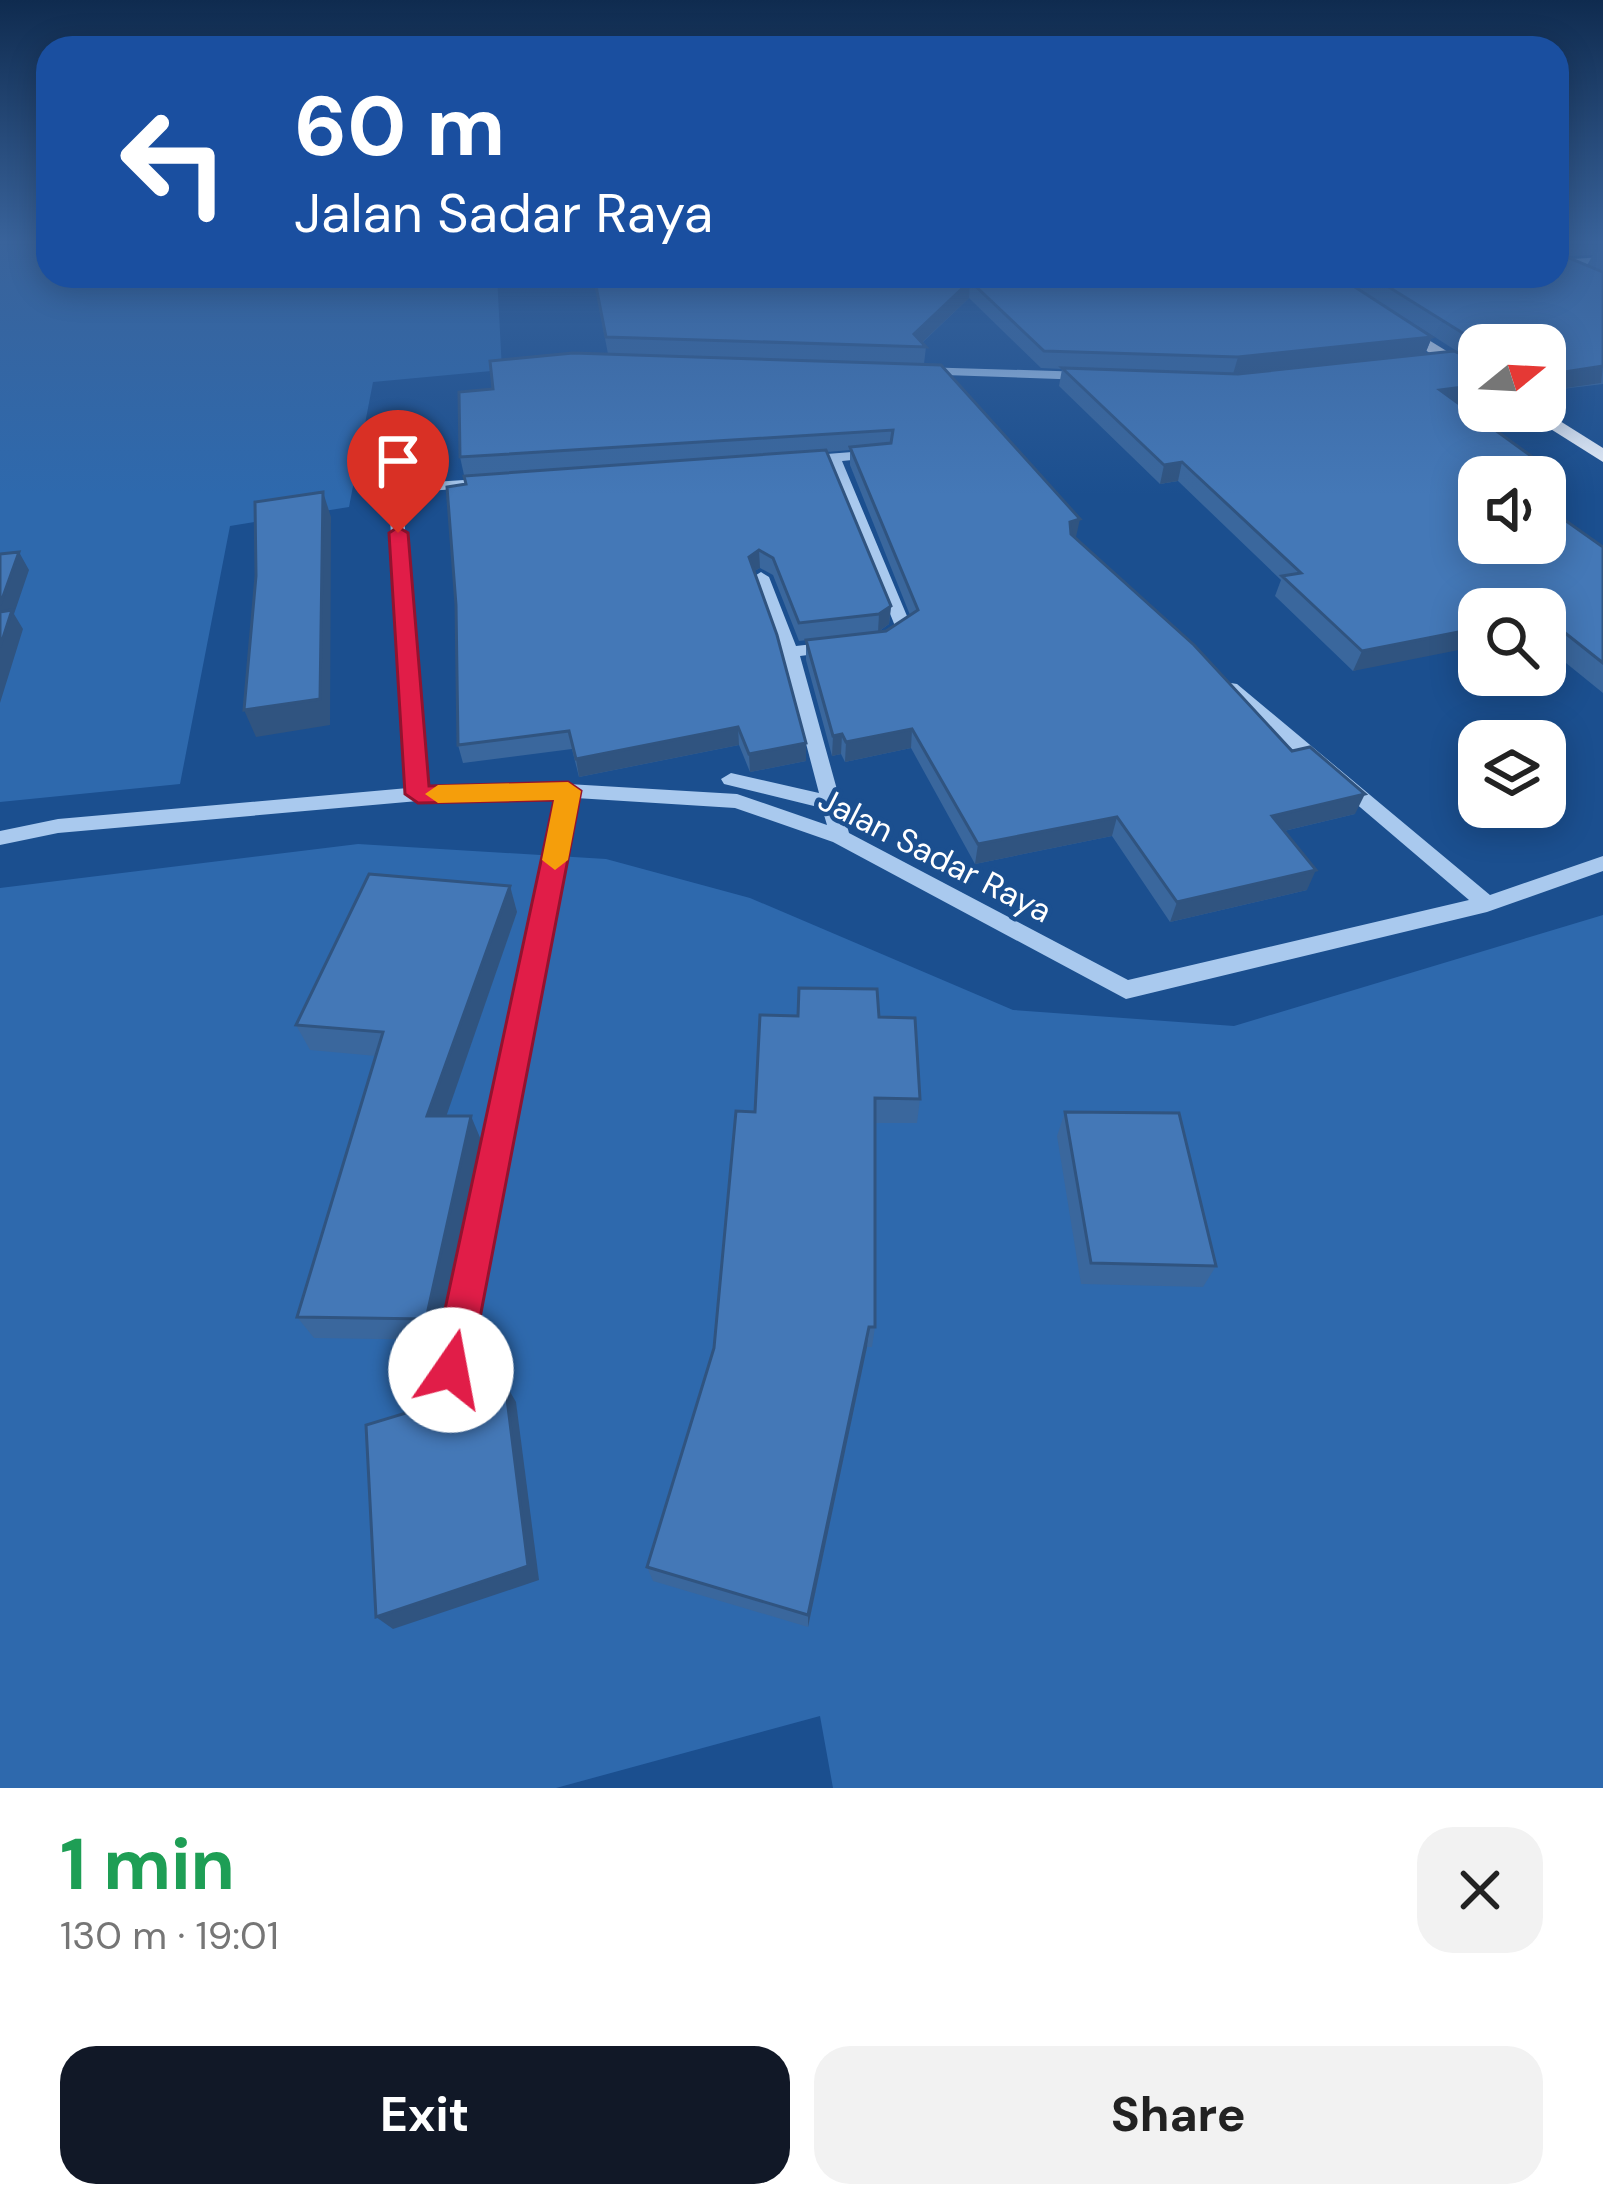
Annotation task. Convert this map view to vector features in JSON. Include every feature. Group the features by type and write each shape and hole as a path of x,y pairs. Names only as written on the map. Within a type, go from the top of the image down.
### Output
{"main road":[{"path":"1401,328 1458,365"},
{"path":"1565,432 1603,456"}],"street":[{"path":"1426,362 1450,360"},
{"path":"904,371 1114,376"},
{"path":"398,446 395,489 418,794"},
{"path":"788,460 884,454"},
{"path":"834,457 904,628 884,641 863,644"},
{"path":"395,489 511,481"},
{"path":"761,577 790,652 840,837"},
{"path":"790,652 842,646"},
{"path":"1217,676 1487,904"},
{"path":"731,779 831,802"},
{"path":"451,1370 568,791"},
{"name":"Jalan Sadar Raya","path":"0,838 58,826 418,794 568,791 737,801 840,837 1126,990 1487,904 1603,862"}],"shaded area":[{"path":"0,328 500,328 502,370 373,382 349,507 230,526 180,784 0,802"},
{"path":"358,844 606,859 750,898 1013,1010 1234,1026 1603,915 1603,1788 833,1788 820,1716 556,1788 0,1788 0,888"}],"building":[{"path":"604,328 920,328 914,334 926,347 606,337"},
{"path":"1020,328 1419,328 1432,337 1238,357 1044,351"},
{"path":"1566,328 1603,328 1603,366 1566,372"},
{"path":"573,353 941,365 1080,519 1070,522 1071,534 1194,645 1292,751 1310,747 1365,794 1272,816 1316,870 1177,902 1117,817 978,844 912,729 846,742 842,734 833,736 806,640 886,631 918,610 850,447 891,443 893,430 460,457 459,392 493,389 490,361"},
{"path":"1458,353 1458,388 1440,390 1458,403 1458,432 1498,432 1531,456 1458,456 1458,564 1566,564 1566,521 1603,547 1603,663 1566,634 1566,588 1458,588 1458,632 1362,651 1282,576 1301,573 1182,462 1164,465 1062,368 1238,374"},
{"path":"826,450 891,606 879,614 799,623 773,558 759,550 749,557 777,635 806,743 749,754 738,727 576,759 569,731 458,745 456,605 447,487 466,484 464,476"},
{"path":"323,492 320,699 244,710 256,576 255,502"},
{"path":"19,552 0,605 0,554"},
{"path":"12,610 0,647 0,612"},
{"path":"369,874 510,886 427,1116 471,1116 426,1319 297,1317 383,1032 296,1025"},
{"path":"799,988 877,989 879,1017 915,1018 920,1099 875,1098 875,1327 869,1327 808,1615 647,1567 714,1348 736,1111 755,1112 760,1015 798,1016"},
{"path":"1065,1112 1179,1113 1216,1266 1091,1263"},
{"path":"505,1383 528,1566 376,1617 366,1425"}],"slow traffic":[{"path":"438,794 568,791 555,860"}],"route":[{"path":"398,533 418,794 568,791 451,1370"}]}
